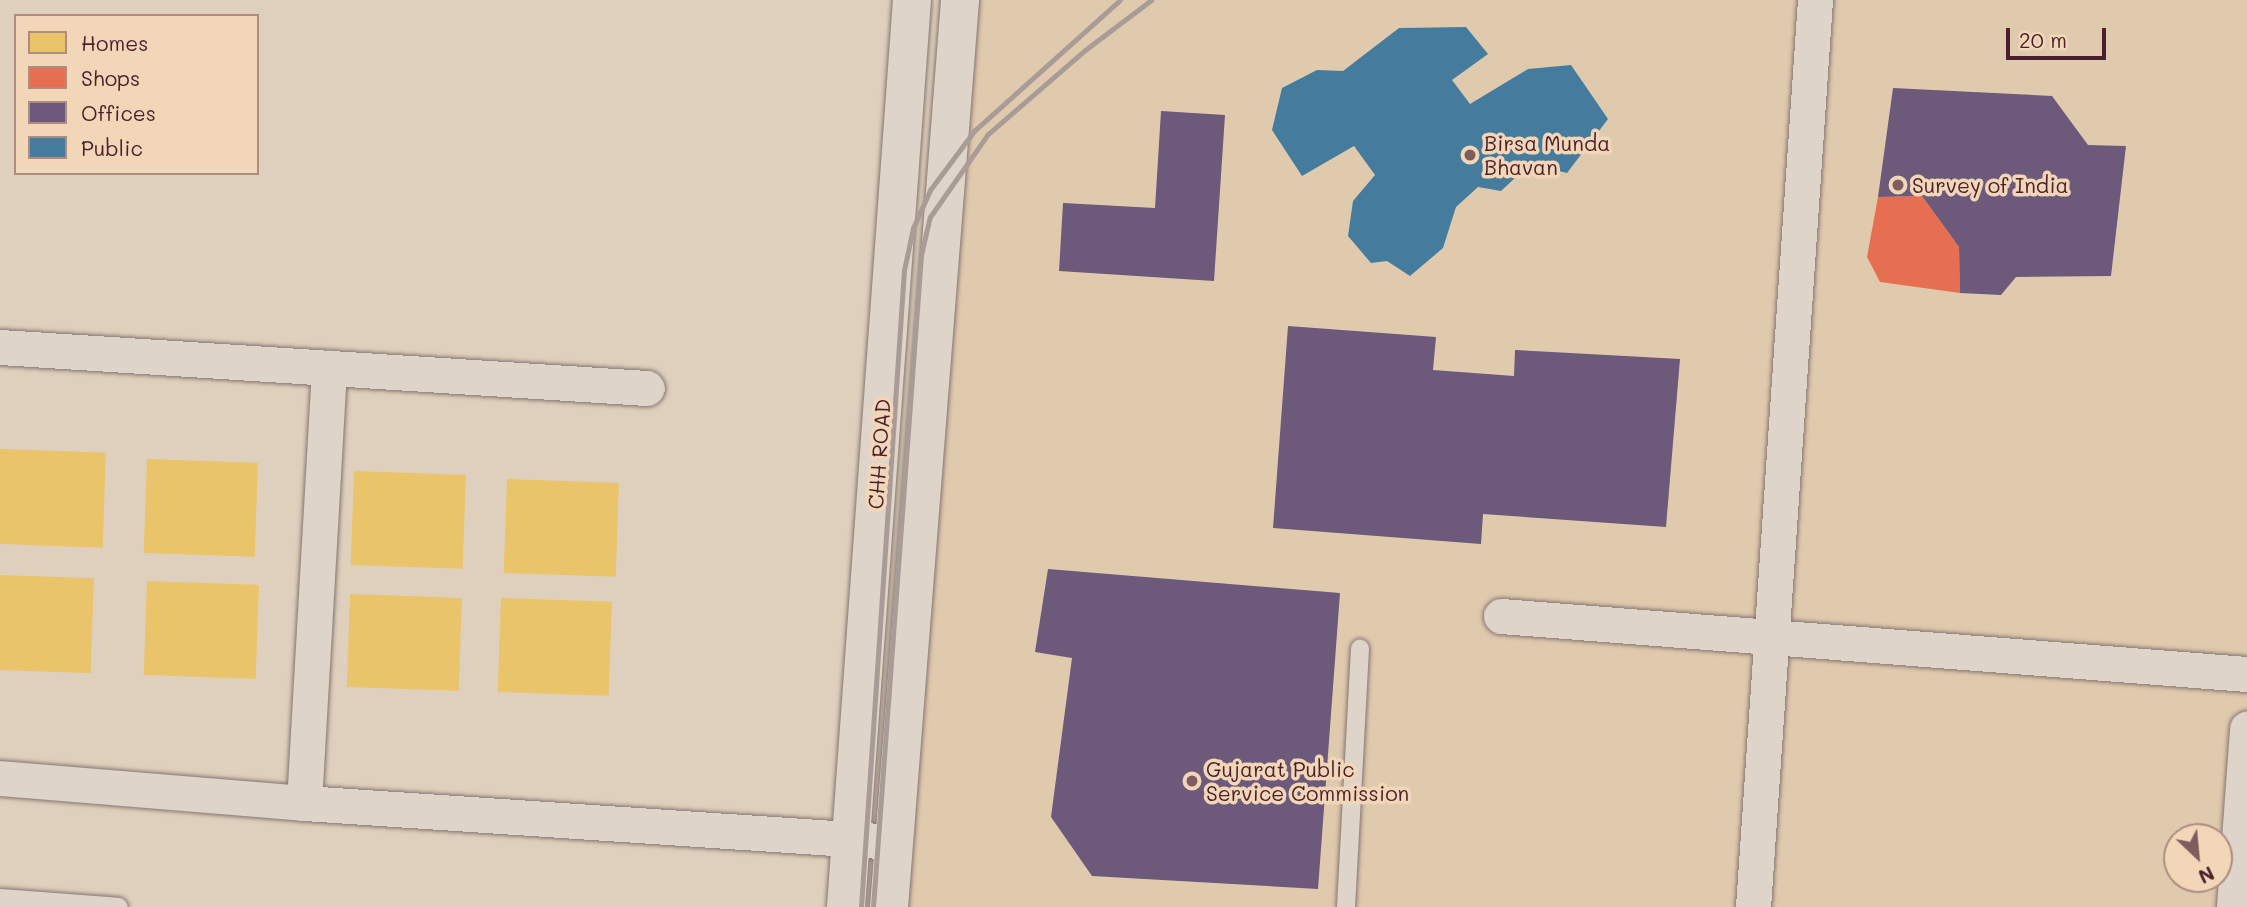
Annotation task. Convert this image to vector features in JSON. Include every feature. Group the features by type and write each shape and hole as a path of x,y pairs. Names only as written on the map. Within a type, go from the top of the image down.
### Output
{"street":[{"name":"CHH ROAD","path":"846,907 912,0"},
{"path":"889,907 960,0"},
{"path":"1754,907 1815,0"},
{"path":"0,347 647,388"},
{"path":"304,803 329,368"},
{"path":"1501,616 2247,674"},
{"path":"2234,907 2247,728"},
{"path":"0,778 304,803 852,837 894,842"}],"lane":[{"path":"1346,907 1360,648"},
{"path":"0,898 119,907"}],"shaded area":[{"path":"965,0 2247,0 2247,907 908,907"}],"building: Homes":[{"path":"0,449 106,453 103,548 0,544"},
{"path":"147,459 258,463 255,557 144,553"},
{"path":"354,471 466,475 463,569 351,565"},
{"path":"507,479 619,483 616,577 504,573"},
{"path":"0,575 94,578 91,673 0,670"},
{"path":"147,581 259,585 256,679 144,675"},
{"path":"350,594 462,598 459,691 347,687"},
{"path":"501,598 612,602 609,696 498,692"}],"building: Shops":[{"path":"1922,196 1959,247 1960,293 1880,282 1867,257 1878,197"}],"building: Offices":[{"path":"1893,88 2052,96 2088,145 2126,146 2111,276 2016,277 2001,295 1960,293 1959,247 1922,196 1878,197"},
{"path":"1161,111 1225,115 1214,281 1059,271 1063,203 1155,208"},
{"path":"1288,326 1436,337 1433,370 1514,376 1515,350 1680,359 1666,527 1483,514 1481,544 1273,528"},
{"path":"1048,569 1340,593 1318,889 1092,876 1051,817 1072,658 1035,652"}],"building: Public":[{"name":"Birsa Munda Bhavan","path":"1466,27 1488,54 1452,80 1470,104 1528,69 1571,65 1608,119 1567,173 1530,164 1501,191 1478,187 1456,207 1443,248 1410,276 1387,261 1371,263 1348,236 1353,201 1375,175 1354,146 1302,176 1272,130 1282,88 1317,70 1343,71 1399,28"}],"railway":[{"path":"861,907 904,270 913,228 930,190 974,131 1120,0"},
{"path":"873,907 921,255 930,217 988,134 1085,50 1151,0"}],"place":[{"name":"Birsa Munda Bhavan","path":"1470,155"},
{"name":"Survey of India","path":"1898,185"},
{"name":"Gujarat Public Service Commission","path":"1192,781"}]}
